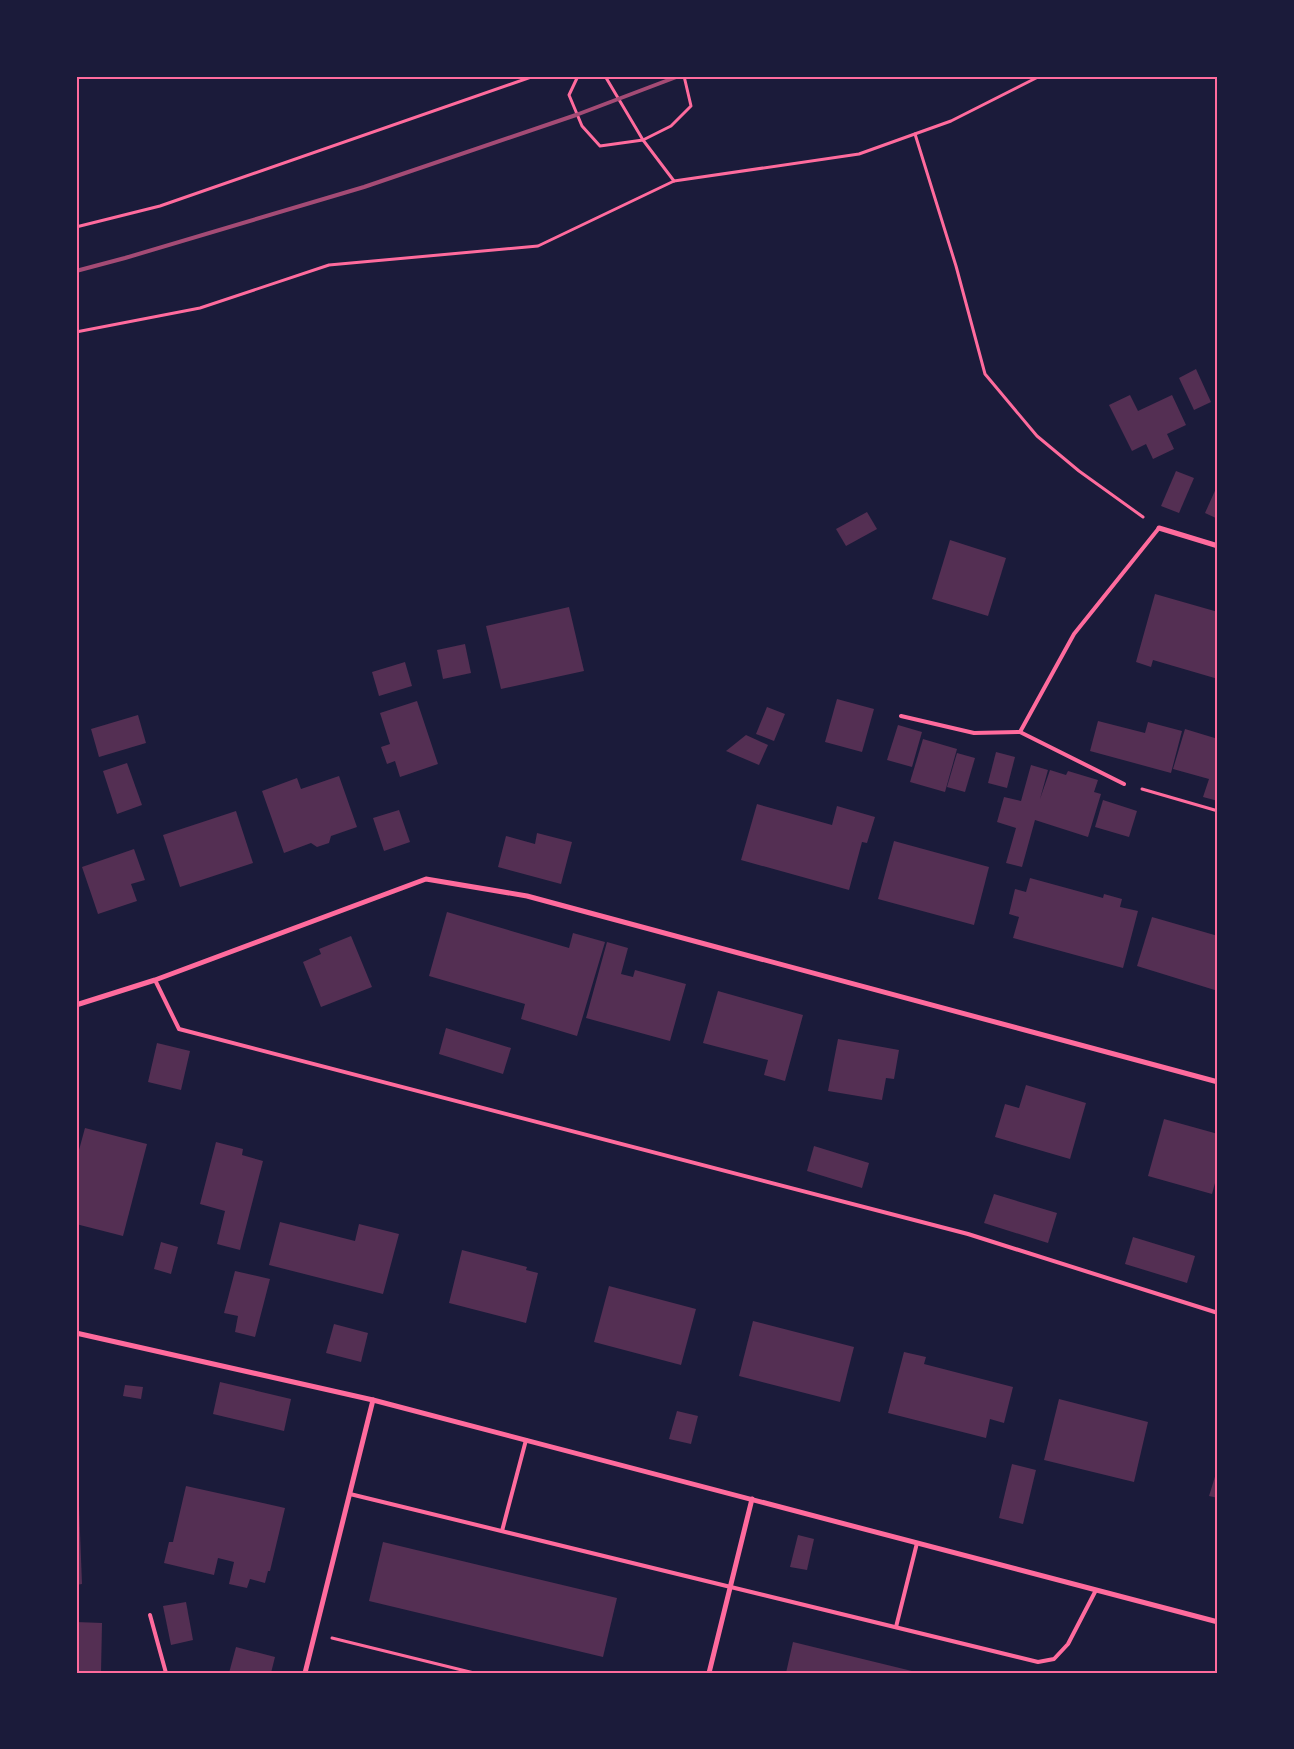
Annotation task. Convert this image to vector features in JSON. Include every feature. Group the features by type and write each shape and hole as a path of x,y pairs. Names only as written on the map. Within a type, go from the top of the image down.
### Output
{"street":[{"path":"1159,528 1218,546"},
{"path":"76,1005 155,980 426,879 527,896 860,984 1218,1082"},
{"path":"76,1332 373,1400 1218,1622"},
{"path":"305,1673 373,1400"},
{"path":"709,1673 752,1499"}],"lane":[{"path":"1020,732 1074,634 1159,528"},
{"path":"901,716 974,733 1020,732 1124,784"},
{"path":"155,980 179,1029 968,1234 1218,1313"},
{"path":"502,1531 526,1440"},
{"path":"350,1494 1038,1662 1054,1659 1068,1644 1096,1590"},
{"path":"896,1627 917,1543"},
{"path":"150,1615 166,1673"}],"path":[{"path":"76,227 160,206 534,76"},
{"path":"578,76 569,95 582,126 600,146 643,140 671,126 691,106 684,76"},
{"path":"605,76 643,140 674,181"},
{"path":"76,332 200,308 330,265 538,246 674,181 859,154 951,121 1040,76"},
{"path":"915,134 956,266 985,374 1038,436 1079,471 1159,528"},
{"path":"1124,784 1218,812"},
{"path":"314,1634 463,1672 474,1673"}],"building":[{"path":"1196,369 1211,402 1194,410 1179,378"},
{"path":"1130,395 1138,411 1172,395 1186,425 1167,434 1174,449 1153,459 1146,444 1132,451 1109,405"},
{"path":"1176,471 1194,478 1179,513 1161,506"},
{"path":"1218,484 1218,519 1205,513"},
{"path":"867,512 877,529 846,546 836,529"},
{"path":"950,540 1006,558 988,616 932,599"},
{"path":"1155,594 1218,612 1218,679 1153,660 1151,667 1136,662"},
{"path":"569,607 584,671 501,689 486,626"},
{"path":"465,644 471,673 443,679 437,650"},
{"path":"405,662 412,686 379,696 372,672"},
{"path":"837,699 874,709 862,752 825,742"},
{"path":"417,701 438,764 400,777 395,761 387,764 381,747 390,744 380,713"},
{"path":"767,707 785,714 774,741 756,734"},
{"path":"138,715 146,743 99,757 91,729"},
{"path":"1098,721 1145,733 1148,722 1182,731 1171,773 1090,751"},
{"path":"898,725 922,732 912,767 887,760"},
{"path":"1185,729 1218,739 1218,801 1203,797 1209,779 1173,769"},
{"path":"746,735 768,745 759,765 726,751"},
{"path":"923,739 957,749 945,792 910,782"},
{"path":"996,752 1015,757 1007,788 988,783"},
{"path":"957,753 975,758 965,792 947,787"},
{"path":"127,763 142,805 117,814 103,771"},
{"path":"1031,765 1048,770 1040,799 1050,770 1066,775 1068,771 1098,780 1094,792 1101,794 1088,837 1035,820 1022,867 1006,863 1016,828 997,822 1004,797 1021,801"},
{"path":"339,776 357,827 331,836 329,843 317,847 311,843 284,853 262,791 297,778 301,789"},
{"path":"1103,800 1137,811 1129,837 1095,827"},
{"path":"757,804 832,825 837,806 875,817 867,843 862,842 849,890 741,860"},
{"path":"399,810 410,842 384,851 373,818"},
{"path":"236,811 253,863 180,887 163,835"},
{"path":"537,833 572,842 561,884 498,867 506,836 535,844"},
{"path":"894,841 989,867 974,925 878,899"},
{"path":"134,849 145,880 131,884 137,901 98,914 82,867"},
{"path":"1030,878 1103,898 1104,894 1122,899 1120,907 1138,911 1123,968 1013,938 1019,917 1009,914 1015,889 1026,892"},
{"path":"447,912 569,948 573,933 605,942 577,1036 521,1019 525,1004 429,976"},
{"path":"1152,917 1218,936 1218,991 1137,966"},
{"path":"351,936 372,987 321,1007 303,962 321,954 319,949"},
{"path":"607,942 628,948 621,974 633,977 635,970 686,984 670,1041 586,1018"},
{"path":"718,991 803,1015 785,1081 764,1075 768,1060 703,1043"},
{"path":"446,1028 511,1048 503,1074 439,1054"},
{"path":"838,1039 899,1050 894,1079 886,1078 882,1100 828,1091"},
{"path":"157,1043 190,1051 181,1090 148,1082"},
{"path":"1026,1085 1086,1103 1070,1159 995,1137 1005,1104 1019,1108"},
{"path":"1164,1119 1218,1134 1218,1172 1212,1194 1148,1176"},
{"path":"85,1128 147,1144 123,1236 76,1224 76,1161"},
{"path":"216,1142 243,1149 242,1155 263,1161 240,1250 217,1244 225,1211 200,1204"},
{"path":"814,1146 869,1163 862,1188 807,1171"},
{"path":"994,1194 1057,1213 1048,1243 984,1223"},
{"path":"280,1222 355,1241 359,1224 399,1234 383,1294 269,1265"},
{"path":"1133,1237 1195,1256 1187,1283 1125,1264"},
{"path":"161,1242 178,1247 171,1274 154,1269"},
{"path":"462,1250 527,1267 526,1270 538,1273 526,1323 449,1303"},
{"path":"235,1271 270,1279 255,1337 235,1332 238,1316 224,1313"},
{"path":"609,1286 696,1309 681,1365 594,1342"},
{"path":"753,1321 854,1347 840,1402 739,1376"},
{"path":"334,1324 368,1333 361,1362 326,1353"},
{"path":"904,1352 926,1357 924,1364 1013,1387 1004,1423 990,1419 986,1438 888,1413"},
{"path":"220,1382 291,1399 284,1431 213,1414"},
{"path":"125,1385 143,1387 141,1399 123,1396"},
{"path":"1059,1399 1148,1422 1134,1482 1044,1460"},
{"path":"677,1411 698,1416 691,1444 669,1439"},
{"path":"1012,1464 1036,1470 1023,1524 999,1518"},
{"path":"1218,1467 1218,1498 1209,1496"},
{"path":"76,1480 78,1480 82,1584 76,1585"},
{"path":"186,1486 285,1508 270,1571 268,1571 265,1583 250,1579 247,1588 229,1584 234,1562 218,1558 214,1575 164,1563 169,1542 173,1542"},
{"path":"798,1535 814,1539 807,1570 790,1567"},
{"path":"383,1542 617,1598 603,1657 369,1601"},
{"path":"186,1602 193,1640 171,1645 163,1606"},
{"path":"76,1622 102,1623 101,1673 76,1673"},
{"path":"793,1642 916,1672 916,1673 786,1673"},
{"path":"236,1647 275,1657 271,1673 229,1673"}],"railway":[{"path":"76,271 364,187 576,115 679,76"}]}
